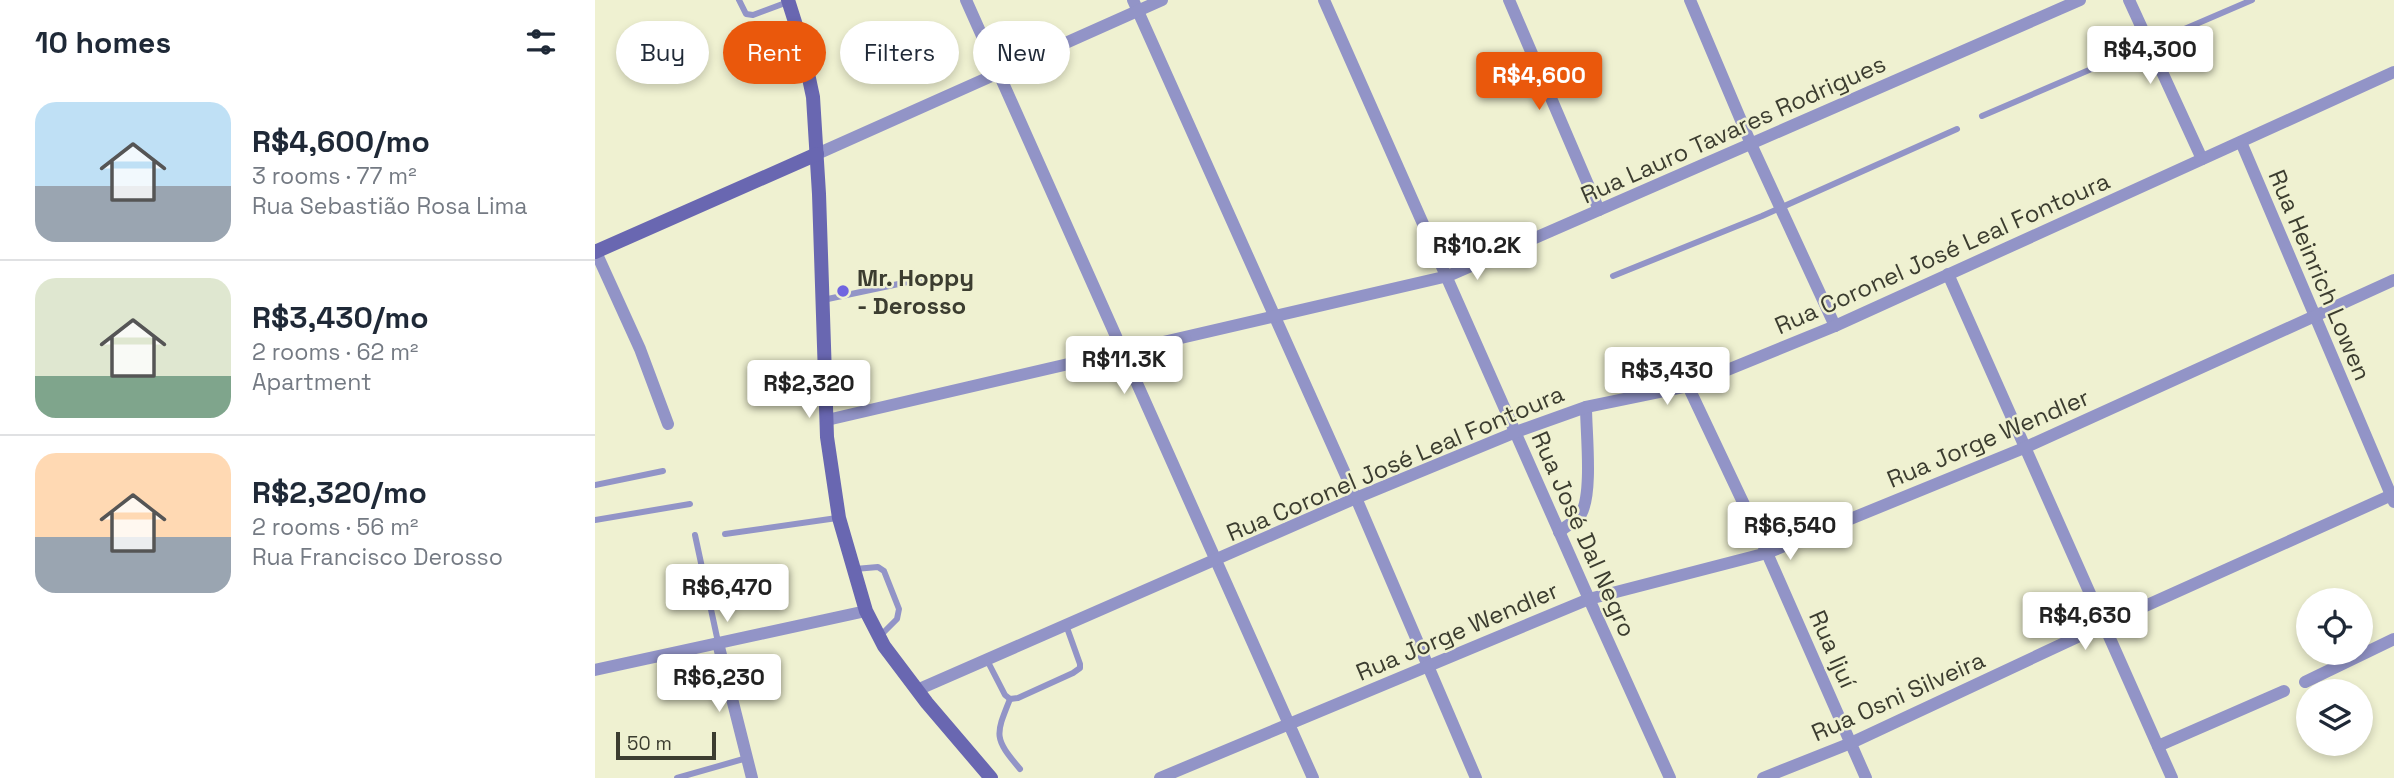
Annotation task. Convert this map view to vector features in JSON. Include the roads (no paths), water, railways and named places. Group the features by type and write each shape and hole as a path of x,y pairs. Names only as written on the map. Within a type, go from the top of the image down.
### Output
{"main road":[{"path":"788,1 801,41 813,97 827,437 839,518 866,611 879,636 917,690 991,778"},
{"path":"595,251 817,154"}],"street":[{"path":"966,0 975,21"},
{"path":"1070,37 1135,5 1162,0"},
{"name":"Rua José Dal Negro","path":"1324,0 1670,778"},
{"path":"1509,0 1599,210"},
{"path":"1690,0 1751,144 1835,326"},
{"name":"Rua Lauro Tavares Rodrigues","path":"827,420 1448,276 2080,0"},
{"path":"2129,0 2202,159"},
{"path":"1135,5 1356,499 1476,778"},
{"name":"Rua Coronel José Leal Fontoura","path":"917,690 1516,432 1586,407 1688,386 1835,326 2394,72"},
{"path":"817,154 973,84"},
{"path":"1003,84 1313,778"},
{"name":"Rua Heinrich Lowen","path":"2241,142 2393,498"},
{"path":"595,251 640,349 668,424"},
{"path":"1948,274 2172,778"},
{"name":"Rua Jorge Wendler","path":"1160,778 1589,599 1767,553 2024,448 2394,279"},
{"name":"Rua Ijuí","path":"1688,386 1767,553 1866,778"},
{"path":"1559,531 1579,517 1585,505 1586,407"},
{"name":"Rua Osni Silveira","path":"1763,778 1851,743 2103,625 2393,498"},
{"path":"595,670 866,611"},
{"path":"2311,679 2394,639"},
{"path":"718,643 752,778"},
{"path":"2158,746 2284,691"}],"lane":[{"path":"739,0 746,14 753,15 788,1"},
{"path":"1982,116 2252,0"},
{"path":"1613,276 1780,208 1957,129"},
{"path":"823,300 922,279"},
{"path":"595,485 663,471"},
{"path":"595,520 690,504"},
{"path":"725,534 839,518"},
{"path":"695,535 718,643"},
{"path":"854,569 878,567 884,571 899,609 897,619 879,636"},
{"path":"987,660 1005,695 1010,699 1018,698 1080,668 1066,625"},
{"path":"1010,699 998,735 1003,749 1020,769"},
{"path":"677,778 747,758"}],"place":[{"name":"Mr. Hoppy - Derosso","path":"843,291"}]}
